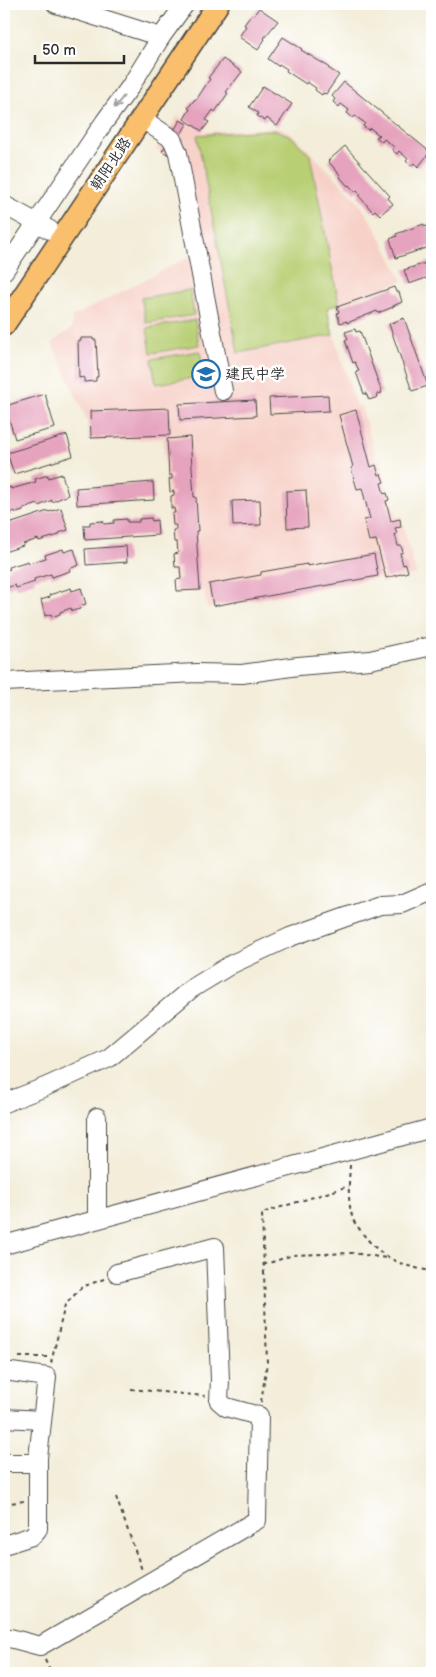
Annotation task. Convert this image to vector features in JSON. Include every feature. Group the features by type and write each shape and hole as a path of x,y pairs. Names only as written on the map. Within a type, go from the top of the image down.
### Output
{"main road":[{"name":"朝阳北路","path":"4,300 43,226 201,4"},
{"name":"朝阳北路","path":"4,325 218,4"}],"street":[{"path":"56,4 161,37"},
{"path":"4,271 43,226 60,189 185,4"},
{"path":"142,118 172,139 178,153 223,391"},
{"path":"4,205 43,226"},
{"path":"4,682 197,673 242,674 298,666 370,660 432,646"},
{"path":"4,1103 46,1087 109,1058 191,988 232,964 290,937 380,905 402,904 432,891"},
{"path":"98,1117 98,1219"},
{"path":"4,1244 432,1128"},
{"path":"4,1639 10,1638 40,1646 257,1520 259,1416 226,1407 219,1401 220,1380 215,1247 118,1274"},
{"path":"4,1545 32,1536 38,1529 38,1463 47,1377 9,1364"},
{"path":"4,1418 42,1420"},
{"path":"4,1463 38,1463"}],"path":[{"path":"350,1150 348,1196 353,1221 371,1245 388,1258"},
{"path":"259,1419 267,1363 262,1213 349,1186"},
{"path":"263,1265 292,1255 352,1253 388,1258 415,1269 432,1271"},
{"path":"47,1377 65,1305 82,1287 118,1274"},
{"path":"9,1364 52,1356"},
{"path":"131,1389 219,1398"},
{"path":"116,1497 147,1584"},
{"path":"4,1504 38,1500"}],"shaded area":[{"name":"建民中学","path":"178,116 203,132 281,128 293,135 355,197 375,227 403,281 328,309 356,406 361,405 376,460 380,459 396,517 401,516 416,574 382,583 380,578 207,609 204,591 174,593 163,439 88,441 87,420 52,343 72,328 72,317 191,256 174,160 156,149"}],"green space":[{"path":"276,130 291,136 310,155 339,304 327,308 333,335 238,353 197,135"},
{"path":"190,290 194,315 146,323 141,298"},
{"path":"195,320 199,345 151,353 147,328"},
{"path":"200,351 204,376 156,384 152,359"}],"building":[{"path":"259,8 278,21 264,38 258,50 239,37 246,26 244,25"},
{"path":"283,37 339,75 326,94 323,93 322,95 307,82 306,84 286,71 287,69 279,64 278,66 268,59"},
{"path":"223,59 242,72 226,92 228,93 215,112 213,110 206,120 209,122 202,131 184,119 190,109 188,108 196,100 210,79 208,78"},
{"path":"344,82 430,152 418,167 414,163 411,166 406,161 408,159 399,151 397,154 392,150 394,147 384,139 382,142 376,137 379,135 370,128 368,130 363,126 365,123 355,116 353,118 347,113 349,110 341,104 339,107 333,102 335,99 332,96"},
{"path":"263,86 292,104 277,126 267,118 265,121 257,116 258,113 249,107"},
{"path":"180,120 187,124 169,155 162,151 166,145 163,143"},
{"path":"345,146 390,196 388,198 393,204 380,215 375,210 373,212 359,196 361,194 348,186 328,161"},
{"path":"424,224 424,227 430,225 432,246 396,258 390,239 397,236 396,234"},
{"path":"432,261 432,276 409,284 404,270"},
{"path":"394,287 396,292 399,292 402,302 378,313 377,311 347,323 347,321 340,323 337,307"},
{"path":"404,318 428,386 412,391 389,324"},
{"path":"355,329 356,332 360,331 382,393 377,394 378,397 369,400 366,393 364,394 356,372 359,371 355,362 353,363 345,340 348,339 345,332"},
{"path":"81,338 93,338 93,340 96,340 98,377 96,377 96,381 84,382 84,377 79,378 78,341 81,341"},
{"path":"45,394 55,428 15,439 5,406"},
{"path":"328,395 329,411 270,414 269,398"},
{"path":"255,400 256,416 180,420 179,404"},
{"path":"169,408 170,435 91,438 90,411"},
{"path":"356,410 371,467 376,465 379,475 381,474 384,482 381,483 384,494 387,493 389,500 386,501 391,521 400,519 401,527 395,528 397,534 395,534 398,546 401,546 403,552 400,553 403,565 406,564 408,572 386,578 376,540 369,541 364,520 370,519 362,488 357,489 339,415"},
{"path":"67,435 73,456 14,474 7,453"},
{"path":"190,437 194,497 196,497 200,590 177,591 176,580 181,579 180,567 175,567 174,554 178,553 177,542 174,542 173,530 176,530 176,525 173,525 172,513 175,513 174,508 171,508 171,496 174,495 174,491 170,492 169,479 172,479 172,475 169,475 167,439"},
{"path":"62,474 68,495 52,502 52,500 39,506 38,504 23,509 23,511 16,513 15,511 10,513 11,515 4,517 4,489 36,482 35,479 48,475 48,478"},
{"path":"153,482 154,500 77,505 76,488"},
{"path":"306,490 308,527 287,528 286,491"},
{"path":"260,500 261,525 233,526 232,501"},
{"path":"61,508 68,530 59,533 59,535 39,541 38,539 4,552 4,524"},
{"path":"151,518 152,521 157,520 158,535 85,540 84,525 90,525 90,522 103,521 104,524 114,523 114,520 127,519 127,522 139,522 139,519"},
{"path":"126,546 127,562 86,565 85,549"},
{"path":"63,549 64,552 74,549 79,565 69,569 70,571 52,577 51,574 34,579 35,582 16,588 15,585 6,588 4,571 10,569 9,567 46,558 45,555"},
{"path":"374,554 378,576 213,606 209,584 261,575 261,572"},
{"path":"71,588 72,591 81,588 86,604 79,606 80,609 72,611 71,608 52,617 51,614 45,616 41,600 50,597 49,595"}],"place":[{"name":"建民中学","path":"206,374"}]}
